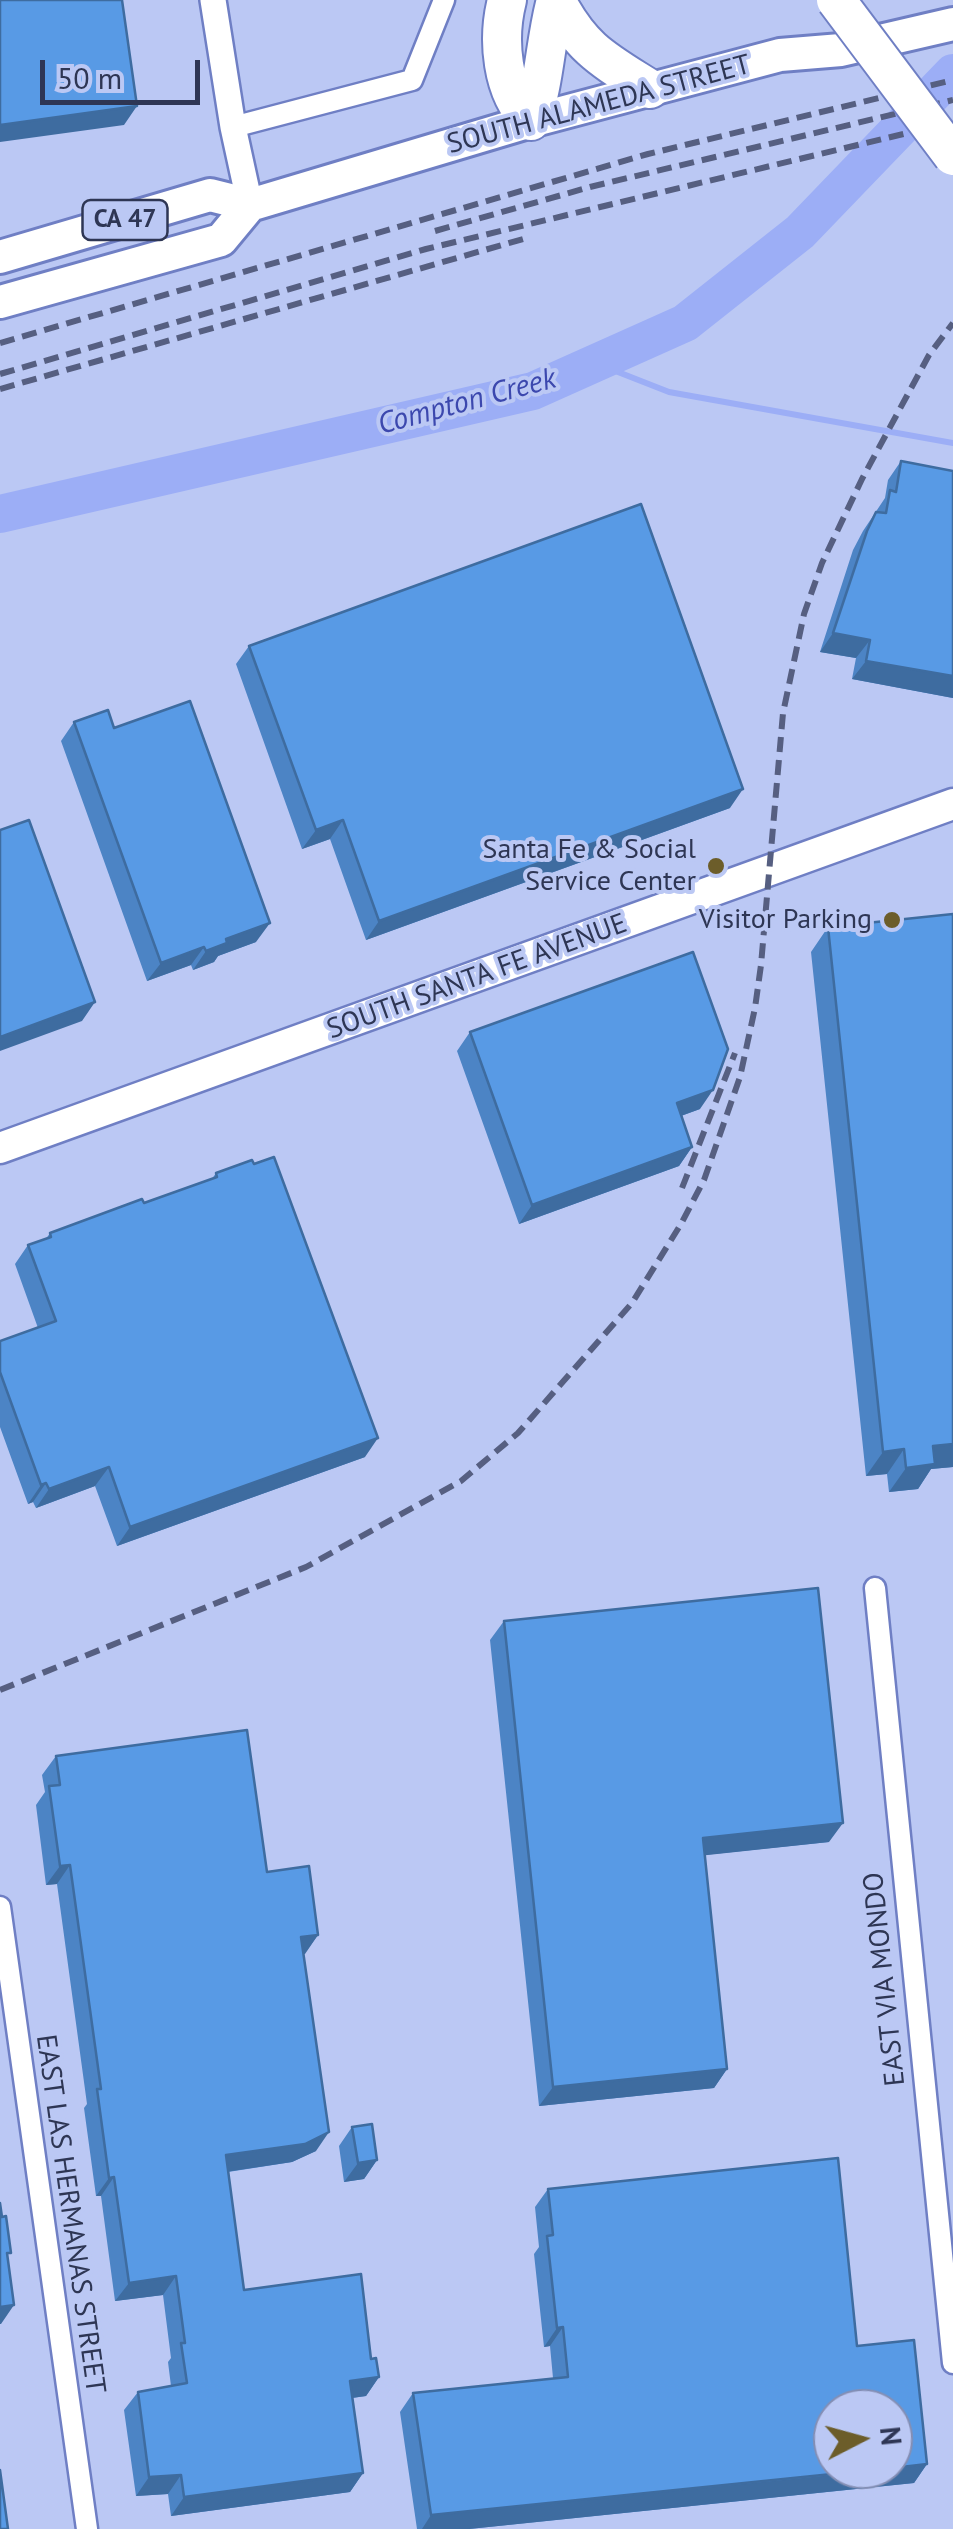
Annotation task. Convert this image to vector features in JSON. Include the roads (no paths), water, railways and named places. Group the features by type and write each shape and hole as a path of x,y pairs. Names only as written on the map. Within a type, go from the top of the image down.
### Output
{"highway":[{"path":"507,0 501,36 504,66 518,108 532,121 556,0"},
{"path":"556,0 572,32 593,53 650,90"},
{"path":"836,0 953,156"}],"main road":[{"name":"SOUTH ALAMEDA STREET","path":"0,257 210,195 250,205 532,121 780,55 840,50 953,24"},
{"name":"CA 47","path":"0,302 222,240 250,205"},
{"name":"SOUTH SANTA FE AVENUE","path":"0,1148 953,804"}],"street":[{"path":"213,0 250,205"},
{"path":"233,127 412,80 444,0"},
{"name":"EAST VIA MONDO","path":"875,1588 953,2364"},
{"name":"EAST LAS HERMANAS STREET","path":"0,1907 86,2529"}],"waterway":[{"name":"Compton Creek","path":"0,514 533,391 685,323 800,232 953,73"},
{"path":"595,363 669,392 953,443"}],"railway":[{"path":"0,343 648,154 953,80"},
{"path":"435,231 590,187 953,100"},
{"path":"0,374 426,249 953,122"},
{"path":"0,389 530,237"},
{"path":"0,1690 306,1567 461,1481 518,1433 632,1303 704,1180 740,1077 761,965 783,713 804,614 822,563 862,479 929,355 953,323"},
{"path":"682,1188 735,1053"}],"place":[{"name":"Santa Fe & Social Service Center","path":"716,866"},
{"name":"Visitor Parking","path":"892,920"}]}
